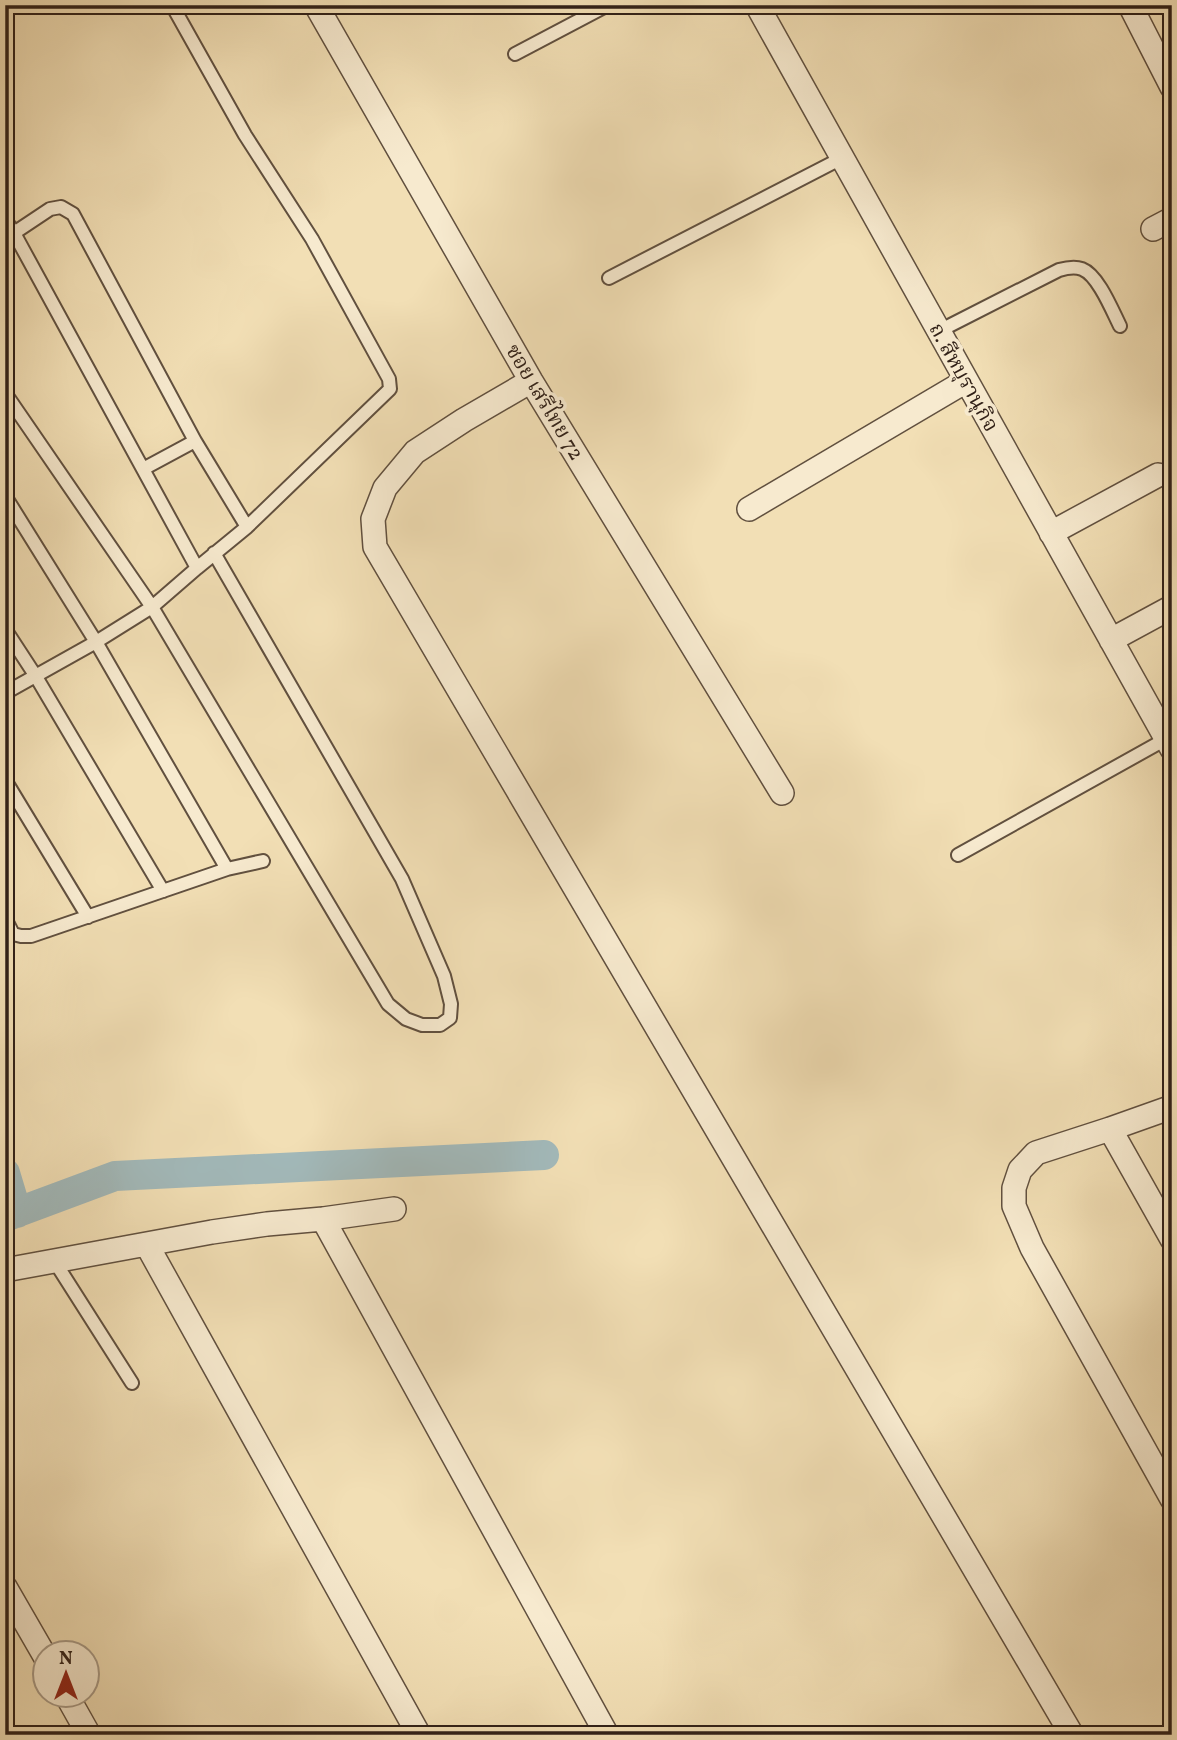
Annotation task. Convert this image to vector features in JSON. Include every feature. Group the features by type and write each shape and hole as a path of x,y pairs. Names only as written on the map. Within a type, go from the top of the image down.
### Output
{"street":[{"name":"ซอย เสรีไทย 72","path":"316,5 531,381 782,793"},
{"name":"ถ. สีหบุรานุกิจ","path":"757,5 1169,744"},
{"path":"1130,5 1172,87"},
{"path":"531,381 415,452 385,488 373,519 374,547 1072,1735"},
{"path":"749,509 967,381"},
{"path":"1051,534 1158,475"},
{"path":"1111,640 1172,607"},
{"path":"1172,1107 1036,1153 1020,1170 1014,1188 1014,1206 1032,1248 1172,1499"},
{"path":"1110,1129 1172,1239"},
{"path":"5,1270 212,1232 394,1209"},
{"path":"323,1219 607,1735"},
{"path":"147,1245 419,1735"},
{"path":"5,1587 34,1638"},
{"path":"73,1708 89,1735"}],"lane":[{"path":"5,693 152,607 247,527 390,389 389,379 312,239 245,135 172,5"},
{"path":"515,54 608,5"},
{"path":"609,278 842,158"},
{"path":"14,233 50,209 61,207 73,214 195,441 247,527"},
{"path":"5,219 197,568"},
{"path":"939,331 1059,270 1074,267 1084,269 1093,276 1120,326"},
{"path":"5,393 152,607 387,1004 406,1019 422,1025 440,1025 450,1018 451,1004 444,976 402,879 214,553"},
{"path":"143,469 195,441"},
{"path":"5,496 96,642 227,869"},
{"path":"5,629 163,891"},
{"path":"958,855 1169,744"},
{"path":"5,780 88,917"},
{"path":"5,919 13,934 31,936 227,869 263,861"},
{"path":"55,1262 132,1383"}],"waterway":[{"path":"5,1217 115,1176 544,1155"},
{"path":"5,1173 17,1213"}]}
